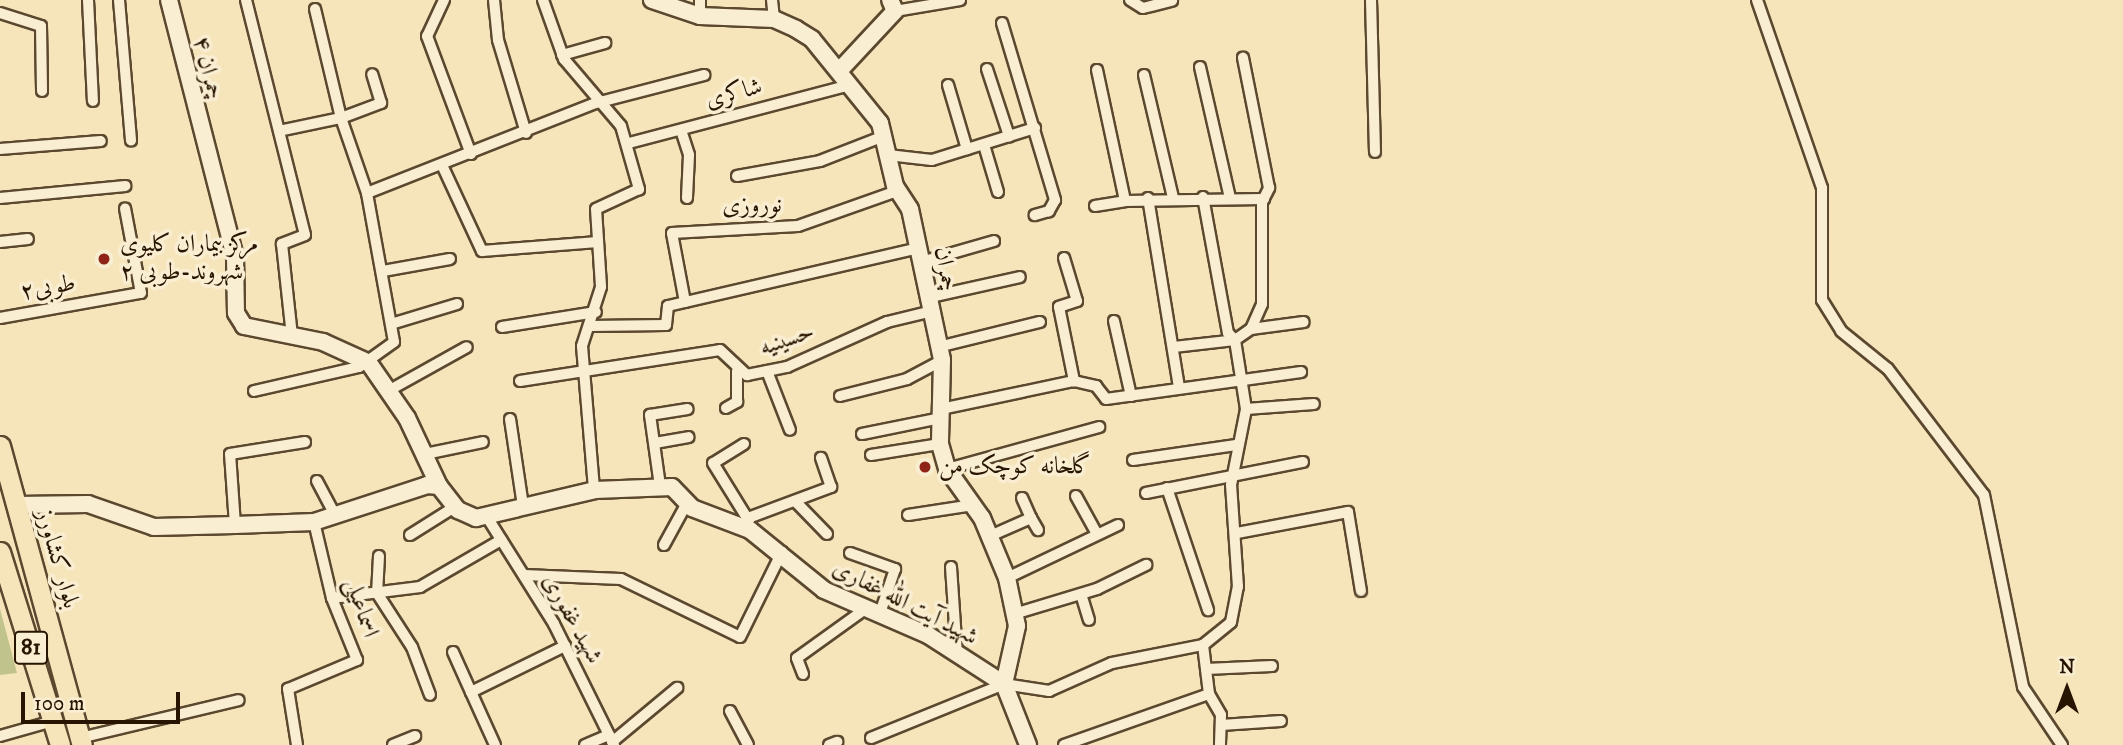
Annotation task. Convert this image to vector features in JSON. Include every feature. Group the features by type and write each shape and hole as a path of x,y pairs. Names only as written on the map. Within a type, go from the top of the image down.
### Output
{"highway":[{"name":"بلوار کشاورز","path":"0,446 65,686"},
{"name":"81","path":"0,490 54,674 65,686 81,742"},
{"name":"81","path":"0,552 60,745"}],"street":[{"path":"88,0 93,101"},
{"path":"119,0 131,141"},
{"name":"چمران ۴","path":"169,0 203,146 235,257 236,313 244,326 292,336 369,363"},
{"path":"246,0 305,235 282,244 292,336"},
{"path":"444,0 427,36 471,154"},
{"path":"494,0 498,40 526,133"},
{"path":"543,0 562,55 596,103 621,126 629,144 639,189 596,209 596,312 582,346 594,490"},
{"name":"چمران","path":"652,0 774,19 811,38 850,85 884,136 897,191 910,209 927,305 940,353 940,444 947,469 973,505 1007,578 1014,614 1004,684"},
{"path":"772,0 774,19"},
{"path":"839,71 893,6 960,0"},
{"path":"1130,0 1143,8 1172,1"},
{"path":"1371,0 1375,152"},
{"path":"1757,0 1822,188 1822,300 1841,331 1888,369 1984,495 2023,687 2063,745"},
{"path":"254,391 369,363 394,342 367,193 341,118 315,9"},
{"path":"0,13 41,26 42,91"},
{"path":"1002,23 1055,200 1049,211 1035,215"},
{"path":"562,55 605,43"},
{"path":"1243,58 1269,188 1264,199 1262,304 1251,329"},
{"path":"1200,66 1230,198"},
{"path":"987,69 1009,136"},
{"path":"1097,70 1125,201"},
{"path":"279,131 341,118 381,103 372,74"},
{"path":"367,193 526,133 596,103 704,75"},
{"path":"1144,75 1173,198"},
{"name":"شاکری","path":"629,144 850,85"},
{"path":"948,85 967,149"},
{"path":"888,155 932,160 1035,128"},
{"path":"681,130 689,155 687,198"},
{"path":"737,176 820,161 884,136"},
{"path":"0,149 101,141"},
{"path":"984,145 998,192"},
{"path":"442,165 482,251 598,242"},
{"path":"0,198 125,186"},
{"name":"نوروزی","path":"685,302 672,233 799,226 897,191"},
{"path":"1095,206 1148,198 1264,199"},
{"path":"1148,198 1179,388"},
{"path":"871,738 1004,684 1049,691 1112,663 1203,645 1218,636 1231,622 1238,587 1232,472 1246,409 1236,340 1228,333 1203,198"},
{"name":"طوبی۲","path":"0,318 141,293 124,208"},
{"path":"0,242 28,239"},
{"path":"592,326 666,325 668,306 994,241"},
{"path":"1064,258 1077,301 1059,307 1074,381"},
{"path":"383,271 450,259"},
{"name":"حسینیه","path":"520,381 583,368 720,350 733,357 737,371 767,371 927,305 1020,277"},
{"path":"391,324 457,304"},
{"path":"502,327 596,312"},
{"path":"1114,321 1131,396"},
{"path":"840,396 907,379 940,353 1040,322"},
{"path":"1174,348 1236,340 1251,329 1304,322"},
{"path":"388,391 467,347"},
{"path":"369,363 425,454 439,486 456,506 487,517 594,490 660,486 650,415 688,410"},
{"path":"726,408 737,402 737,371"},
{"path":"767,371 790,430"},
{"path":"862,435 1074,381 1096,386 1106,399 1301,372"},
{"path":"1246,409 1314,404"},
{"path":"510,419 523,506"},
{"path":"947,469 1099,427"},
{"path":"654,443 688,437"},
{"path":"235,525 230,454 305,442"},
{"path":"425,454 483,442"},
{"path":"744,444 713,463 748,517 755,533"},
{"path":"872,455 940,444"},
{"path":"1133,460 1236,445"},
{"path":"748,517 831,487 821,457"},
{"path":"1146,493 1232,472 1303,461"},
{"path":"317,481 335,515"},
{"path":"17,505 88,504 155,527 314,522 439,486"},
{"name":"شهید آیت الله غفاری","path":"660,486 672,487 687,503 755,533 782,552 824,590 874,610 957,654 1004,684"},
{"path":"1167,488 1208,610"},
{"path":"1076,496 1097,534"},
{"path":"1021,498 1038,530"},
{"path":"796,501 827,534"},
{"path":"664,545 687,503"},
{"path":"908,515 973,505"},
{"path":"410,535 456,506"},
{"path":"1237,533 1348,512 1361,591"},
{"name":"شهید غفوری","path":"487,517 565,646 611,741"},
{"path":"989,536 1031,517"},
{"name":"اسماعیلی","path":"297,745 288,689 357,660 332,598 314,522"},
{"path":"1007,578 1118,525"},
{"path":"332,598 420,587 501,540"},
{"path":"524,575 621,579 740,637 782,552"},
{"path":"803,674 797,658 874,610 895,569 850,553"},
{"path":"379,556 377,593 412,647 429,695"},
{"path":"1014,614 1081,594 1146,565"},
{"path":"951,567 957,654"},
{"path":"1081,594 1089,620"},
{"path":"1203,645 1209,694 1221,724 1220,745"},
{"path":"471,692 565,646"},
{"path":"453,652 495,745"},
{"path":"1206,669 1272,666"},
{"path":"1004,684 1027,745"},
{"path":"585,745 611,741 677,688"},
{"path":"1064,745 1209,694"},
{"path":"81,742 239,700"},
{"path":"730,711 748,745"},
{"path":"1221,724 1281,720"},
{"path":"0,736 53,721"},
{"path":"393,745 415,736"}],"green space":[{"path":"0,609 17,673 0,675"}],"place":[{"name":"مرکز بیماران کلیوی شهروند-طوبی ۲","path":"104,259"},
{"name":"گلخانه کوچک من","path":"925,467"}]}
